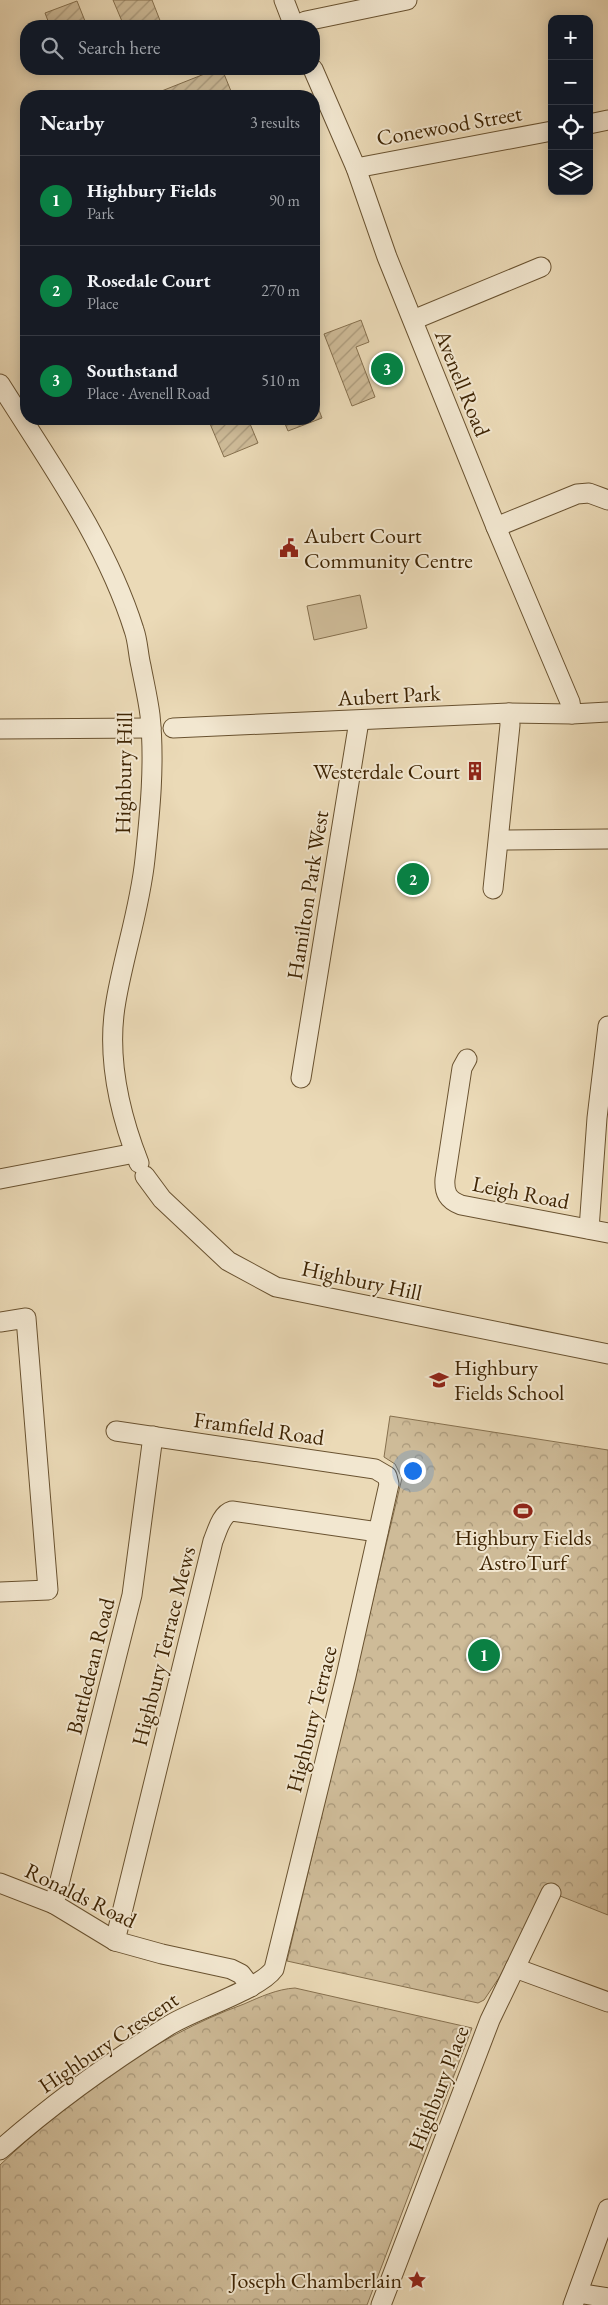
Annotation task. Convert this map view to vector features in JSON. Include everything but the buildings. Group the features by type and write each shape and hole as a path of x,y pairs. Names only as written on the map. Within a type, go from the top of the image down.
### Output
{"street":[{"path":"284,0 292,20"},
{"path":"311,20 407,0"},
{"name":"Avenell Road","path":"316,75 356,168 387,257 496,527 570,702 572,714"},
{"path":"593,123 608,120"},
{"name":"Conewood Street","path":"356,168 548,132"},
{"path":"413,320 541,267"},
{"name":"Highbury Hill","path":"0,384 20,416"},
{"name":"Highbury Hill","path":"26,425 88,525 121,594 135,632 151,728 152,784 145,861 134,922 116,1002 112,1044 114,1073 119,1096 140,1164 162,1199 228,1261 276,1287 608,1354"},
{"path":"496,527 577,494 589,493 608,500"},
{"name":"Aubert Park","path":"173,728 509,713 572,714 608,712"},
{"path":"493,889 510,725 509,713"},
{"name":"Hamilton Park West","path":"301,1078 359,721"},
{"path":"0,729 151,728"},
{"path":"499,840 608,839"},
{"path":"589,1229 597,1118 608,1026"},
{"name":"Leigh Road","path":"467,1059 462,1068 445,1179 444,1188 447,1196 453,1202 461,1205 608,1233"},
{"path":"0,1179 140,1164"},
{"path":"0,1322 26,1318 48,1590 0,1592"},
{"name":"Framfield Road","path":"116,1431 375,1469 383,1472 389,1480"},
{"name":"Battledean Road","path":"54,1904 132,1595 153,1436"},
{"name":"Highbury Terrace","path":"274,1968 346,1676 389,1480"},
{"name":"Highbury Terrace Mews","path":"115,1941 213,1541 224,1517 228,1512 232,1511 378,1532"},
{"name":"Ronalds Road","path":"0,1883 54,1904 115,1941 207,1965 215,1964 241,1974 251,1987"},
{"name":"Highbury Place","path":"381,2305 481,2041 551,1893"},
{"name":"Highbury Crescent","path":"0,2150 59,2100 169,2025 251,1987 265,1978 274,1968"},
{"path":"515,1968 608,2002"},
{"path":"608,2209 575,2299 608,2298"}],"green space":[{"path":"113,0 152,0 160,20 121,20"},
{"path":"77,1 85,20 48,20 45,13"},
{"path":"202,75 224,75 231,90 164,90"},
{"path":"361,320 369,342 356,347 375,397 352,406 324,334"},
{"path":"211,425 250,425 258,443 224,457"},
{"path":"286,425 304,425 288,431"},
{"path":"360,595 367,628 314,640 307,606"},
{"path":"390,1416 608,1450 608,1915 545,1890 513,1957 484,2000 478,2003 287,1961 402,1478 395,1464 384,1457"},
{"path":"295,1988 472,2028 367,2305 0,2305 0,2165 84,2093 145,2052 210,2018 269,1994"}],"place":[{"name":"Southstand","path":"387,369"},
{"name":"Aubert Court Community Centre","path":"289,548"},
{"name":"Westerdale Court","path":"475,771"},
{"name":"Rosedale Court","path":"413,879"},
{"name":"Highbury Fields School","path":"439,1380"},
{"name":"Highbury Fields AstroTurf","path":"523,1511"},
{"name":"Highbury Fields","path":"484,1655"},
{"name":"Joseph Chamberlain","path":"417,2280"}]}
